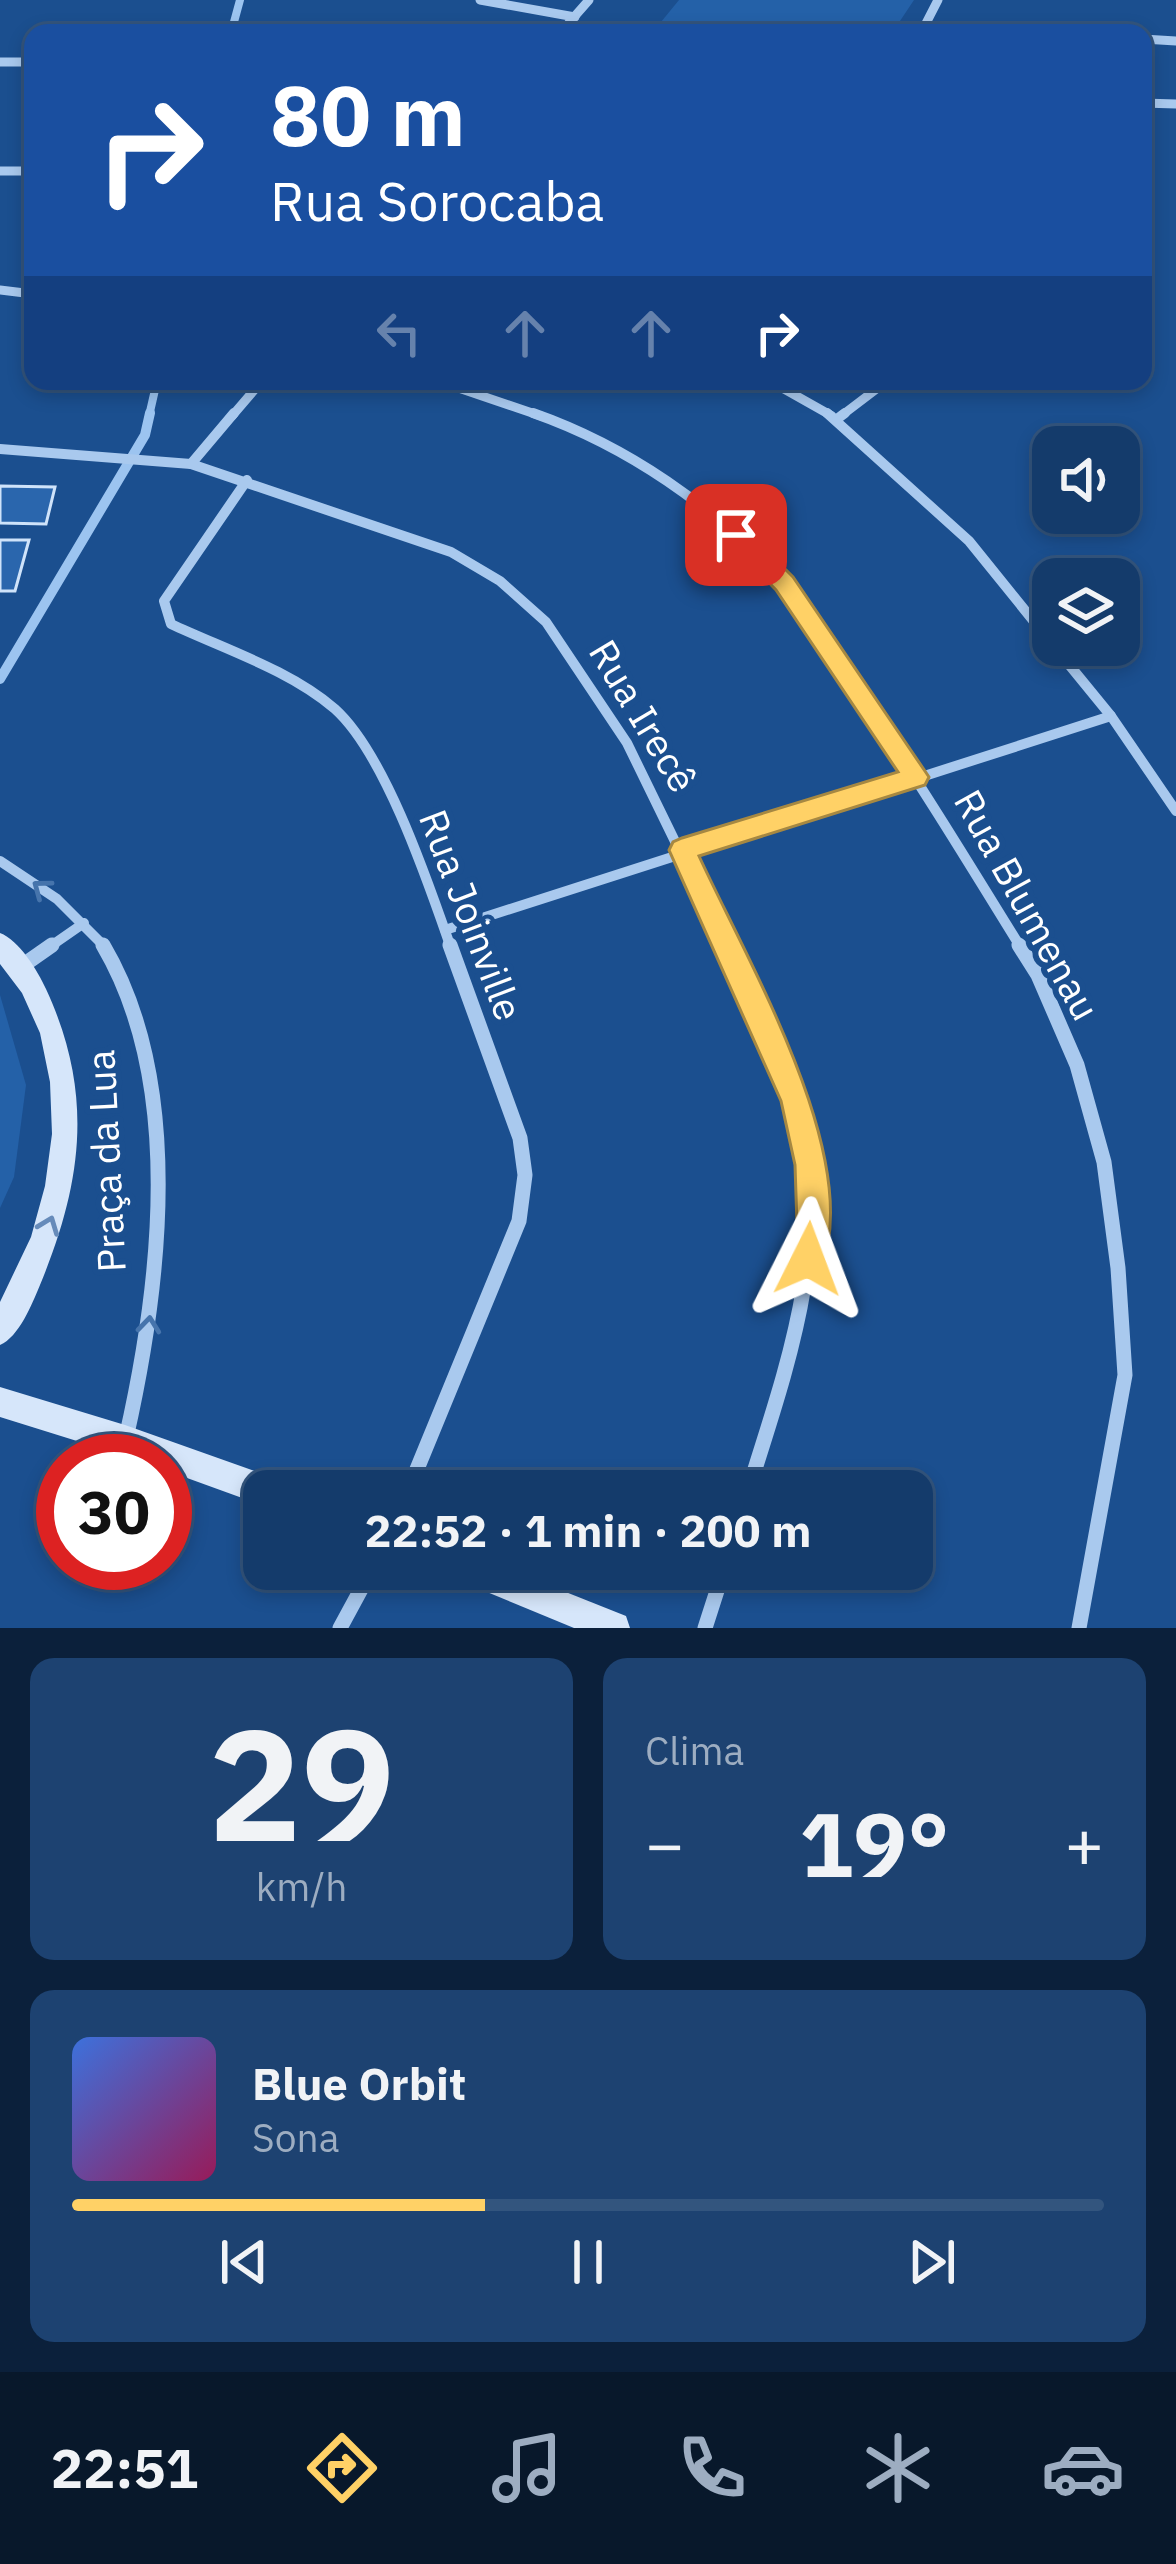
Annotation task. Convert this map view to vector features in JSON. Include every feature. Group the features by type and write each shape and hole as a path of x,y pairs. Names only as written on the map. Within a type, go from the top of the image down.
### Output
{"street":[{"path":"480,0 574,16"},
{"path":"567,24 589,0"},
{"path":"191,464 254,390"},
{"name":"Rua Blumenau","path":"464,390 569,426 656,472 736,535 784,584 916,777 1038,975 1077,1065 1104,1162 1125,1375 1079,1628"},
{"path":"786,390 837,419 969,541 1032,619"},
{"path":"837,419 875,390"},
{"name":"Rua Irecê","path":"0,449 191,464 247,480 451,552 500,581 546,622 627,742 682,850 796,1101 810,1165 813,1225 799,1328 755,1470"},
{"name":"Rua Joinville","path":"247,480 164,601 164,615 171,624 284,677 334,708 369,747 446,930 520,1138 525,1175 519,1221 417,1470"},
{"path":"1070,666 1176,811"},
{"path":"446,930 682,850 1111,716"},
{"name":"Praça da Lua","path":"0,861 84,923 106,949 132,1000 148,1076 156,1235 148,1341 126,1434"},
{"path":"22,966 84,923"},
{"name":"Praça da Lua","path":"0,944 22,966 56,1033 68,1113 58,1202 22,1296 0,1330"},
{"path":"0,1402 108,1434"},
{"path":"192,1464 243,1483"},
{"path":"340,1628 360,1590"},
{"path":"521,1590 614,1628"},
{"path":"705,1628 717,1590"}],"shaded area":[{"path":"679,0 914,0 898,24 659,24"},
{"path":"0,995 26,1085 14,1177 0,1208"}],"building":[{"path":"0,486 55,487 46,524 0,523"},
{"path":"0,540 29,540 15,591 0,591"}],"waterway":[{"path":"233,24 240,0"},
{"path":"149,416 155,390"},
{"path":"0,679 145,435 150,413"}],"route":[{"path":"736,535 784,584 916,777 682,850 796,1101 810,1165 813,1225 808,1259"}]}
